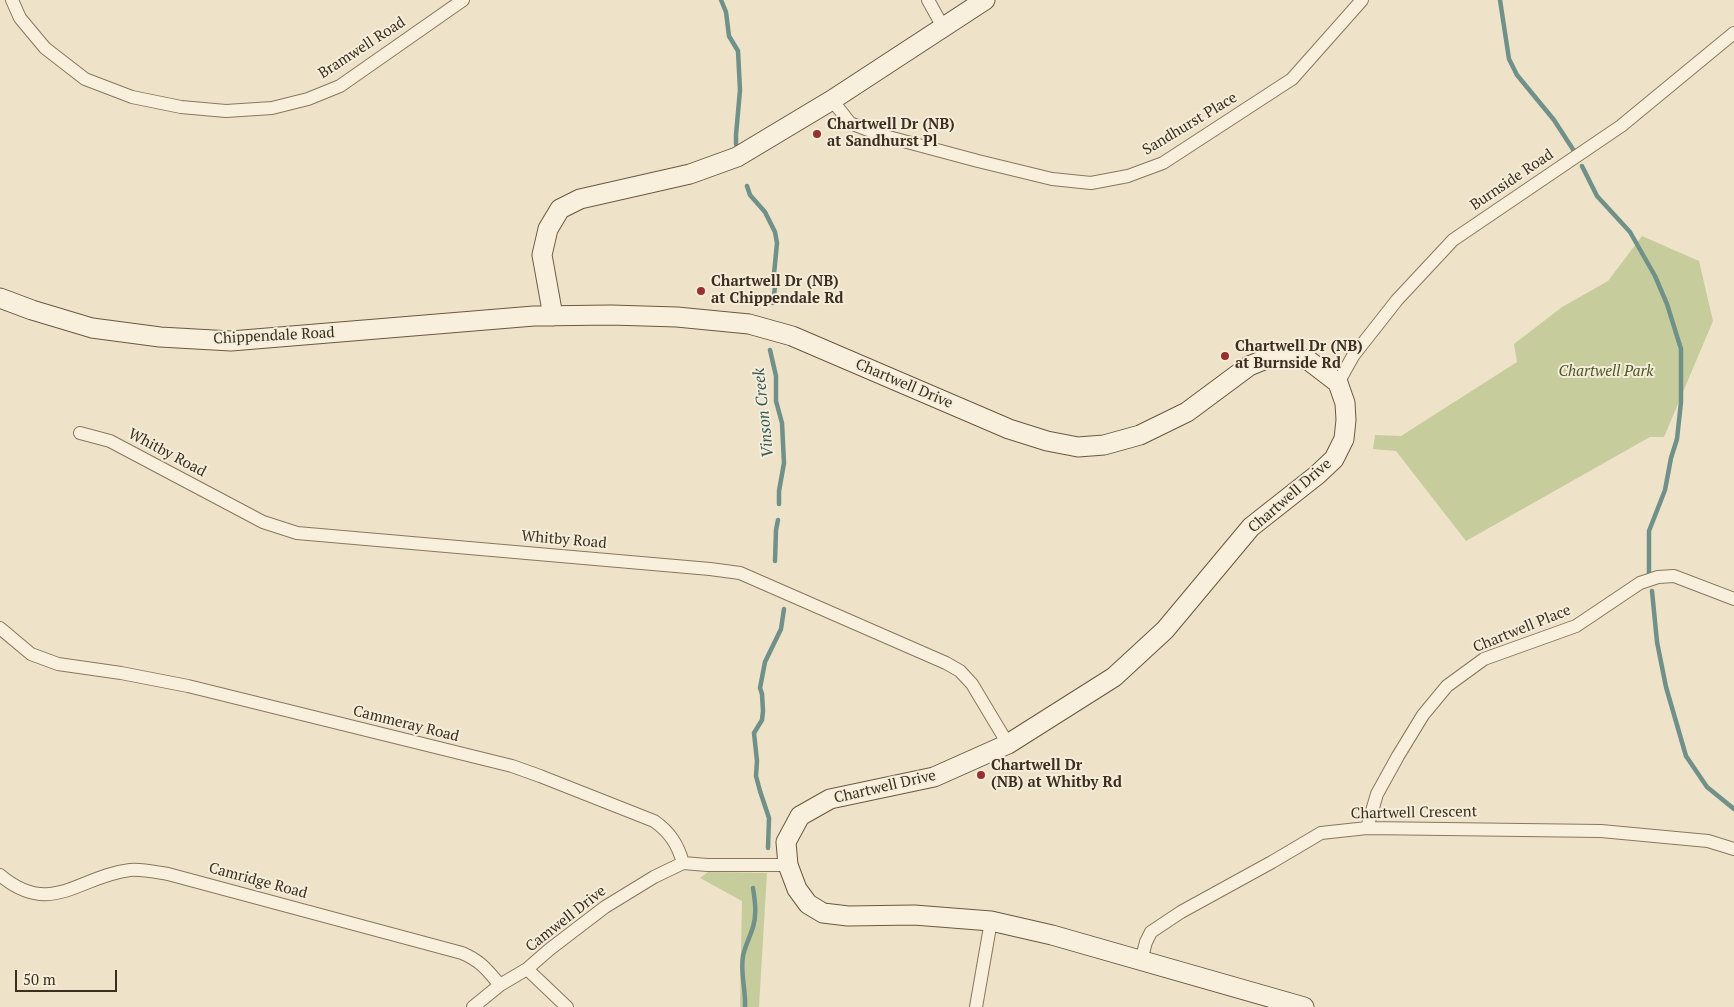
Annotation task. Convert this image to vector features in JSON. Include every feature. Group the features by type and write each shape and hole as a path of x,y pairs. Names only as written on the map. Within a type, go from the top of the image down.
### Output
{"street":[{"name":"Bramwell Road","path":"12,0 20,18 45,48 85,79 132,97 181,107 226,111 272,108 308,99 340,86 463,0"},
{"path":"928,0 942,27"},
{"path":"553,316 542,255 548,229 560,209 580,199 690,174 737,157 832,100 985,0"},
{"name":"Sandhurst Place","path":"832,100 850,123 881,135 978,161 1062,180 1091,183 1128,176 1163,163 1292,79 1362,0"},
{"name":"Burnside Road","path":"1338,382 1353,356 1397,300 1453,240 1621,126 1734,33"},
{"name":"Chippendale Road","path":"0,298 92,328 160,338 232,341 553,316"},
{"name":"Chartwell Drive","path":"553,316 677,317 749,324 792,336 1009,429 1078,447 1104,445 1140,435 1187,412 1248,366 1266,359 1287,356 1308,360 1338,382 1345,403 1346,420 1344,439 1334,459 1317,475 1251,527 1165,630 1114,678 1008,744 934,777 830,798 800,816 786,842 788,865 797,889 808,904 823,913 848,916 914,915 991,921 1052,935 1304,1007"},
{"name":"Whitby Road","path":"80,433 110,441 263,522 297,533 740,573 946,663 960,671 972,684 1008,744"},
{"name":"Chartwell Place","path":"1367,828 1377,794 1424,715 1446,686 1484,659 1576,626 1640,584 1658,577 1674,576 1734,599"},
{"name":"Cammeray Road","path":"0,628 31,654 58,664 121,673 188,686 512,766 654,821 673,838 683,863"},
{"name":"Chartwell Crescent","path":"1141,961 1151,932 1181,912 1321,833 1367,828 1601,831 1708,841 1734,849"},
{"path":"683,863 707,865 788,865"},
{"name":"Camwell Drive","path":"473,1007 500,985 528,969 550,949 605,907 632,890 683,863"},
{"name":"Camridge Road","path":"0,875 14,886 24,890 47,894 72,890 128,870 168,874 462,953 483,964 500,985"},
{"path":"976,1007 991,921"},
{"path":"528,969 567,1007"}],"green space":[{"name":"Chartwell Park","path":"1642,236 1699,261 1713,321 1664,437 1650,437 1466,541 1396,451 1373,449 1375,435 1401,436 1517,362 1514,344 1562,307 1608,281"},
{"path":"708,872 767,873 759,1007 740,1007 742,901 700,878"}],"waterway":[{"name":"Vinson Creek","path":"721,0 726,12 729,36 738,51 740,90 736,144"},
{"path":"1500,0 1509,59 1517,75 1554,120 1576,154"},
{"path":"1582,166 1597,196 1630,232 1655,276 1667,304 1681,349 1681,402 1677,439 1665,490 1649,531 1649,577"},
{"name":"Vinson Creek","path":"747,186 750,195 765,212 775,232 777,243 773,303"},
{"name":"Vinson Creek","path":"770,350 776,376 776,401 782,423 784,463 779,491 779,504"},
{"name":"Vinson Creek","path":"775,561 778,520"},
{"path":"1652,591 1657,642 1666,687 1686,756 1707,787 1734,809"},
{"name":"Vinson Creek","path":"768,848 769,818 756,776 757,761 754,733 762,720 762,694 760,688 765,662 781,629 784,609"},
{"name":"Vinson Creek","path":"745,1007 742,962 755,917 753,888"}],"place":[{"name":"Chartwell Dr (NB) at Sandhurst Pl","path":"817,134"},
{"name":"Chartwell Dr (NB) at Chippendale Rd","path":"701,291"},
{"name":"Chartwell Dr (NB) at Burnside Rd","path":"1225,356"},
{"name":"Chartwell Dr (NB) at Whitby Rd","path":"981,775"}]}
